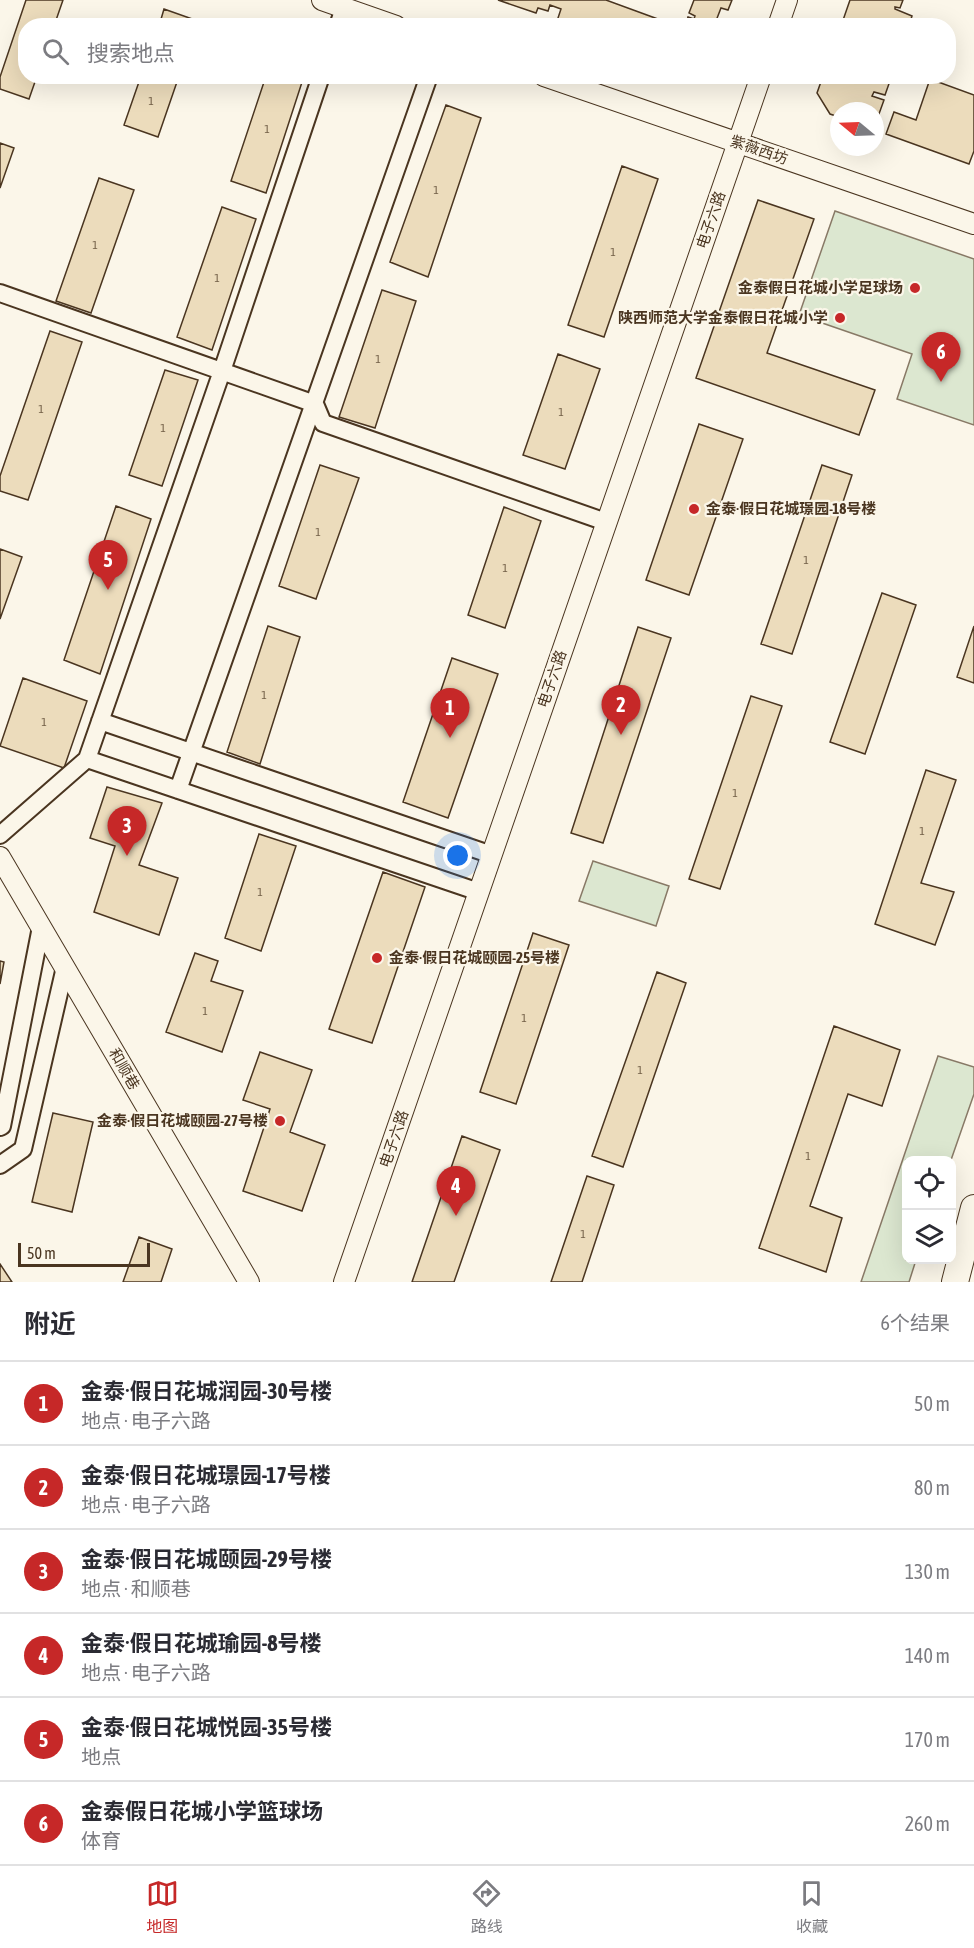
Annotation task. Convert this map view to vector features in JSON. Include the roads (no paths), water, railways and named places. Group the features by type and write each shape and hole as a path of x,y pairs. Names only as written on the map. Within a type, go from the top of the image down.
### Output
{"main road":[{"path":"956,1243 974,1200"},
{"path":"955,1282 974,1208"},
{"path":"940,1282 948,1264"}],"street":[{"path":"322,0 341,17"},
{"path":"781,18 787,0"},
{"path":"0,835 87,759 222,371 318,84"},
{"path":"178,790 426,84"},
{"name":"紫薇西坊","path":"567,84 974,224"},
{"name":"电子六路","path":"344,1282 758,84"},
{"path":"0,293 315,404 323,423 606,522"},
{"path":"100,721 492,855"},
{"path":"87,759 479,892"},
{"name":"和顺巷","path":"0,857 249,1282"},
{"path":"0,1127 41,927"},
{"path":"0,1166 23,1149 64,967"}],"place":[{"name":"金泰假日花城小学足球场","path":"915,288"},
{"name":"陕西师范大学金泰假日花城小学","path":"840,318"},
{"name":"金泰假日花城小学篮球场","path":"941,382"},
{"name":"金泰·假日花城璟园-18号楼","path":"694,509"},
{"name":"金泰·假日花城悦园-35号楼","path":"108,590"},
{"name":"金泰·假日花城璟园-17号楼","path":"621,735"},
{"name":"金泰·假日花城润园-30号楼","path":"450,738"},
{"name":"金泰·假日花城颐园-29号楼","path":"127,856"},
{"name":"金泰·假日花城颐园-25号楼","path":"377,958"},
{"name":"金泰·假日花城颐园-27号楼","path":"280,1121"},
{"name":"金泰·假日花城瑜园-8号楼","path":"456,1216"}]}
